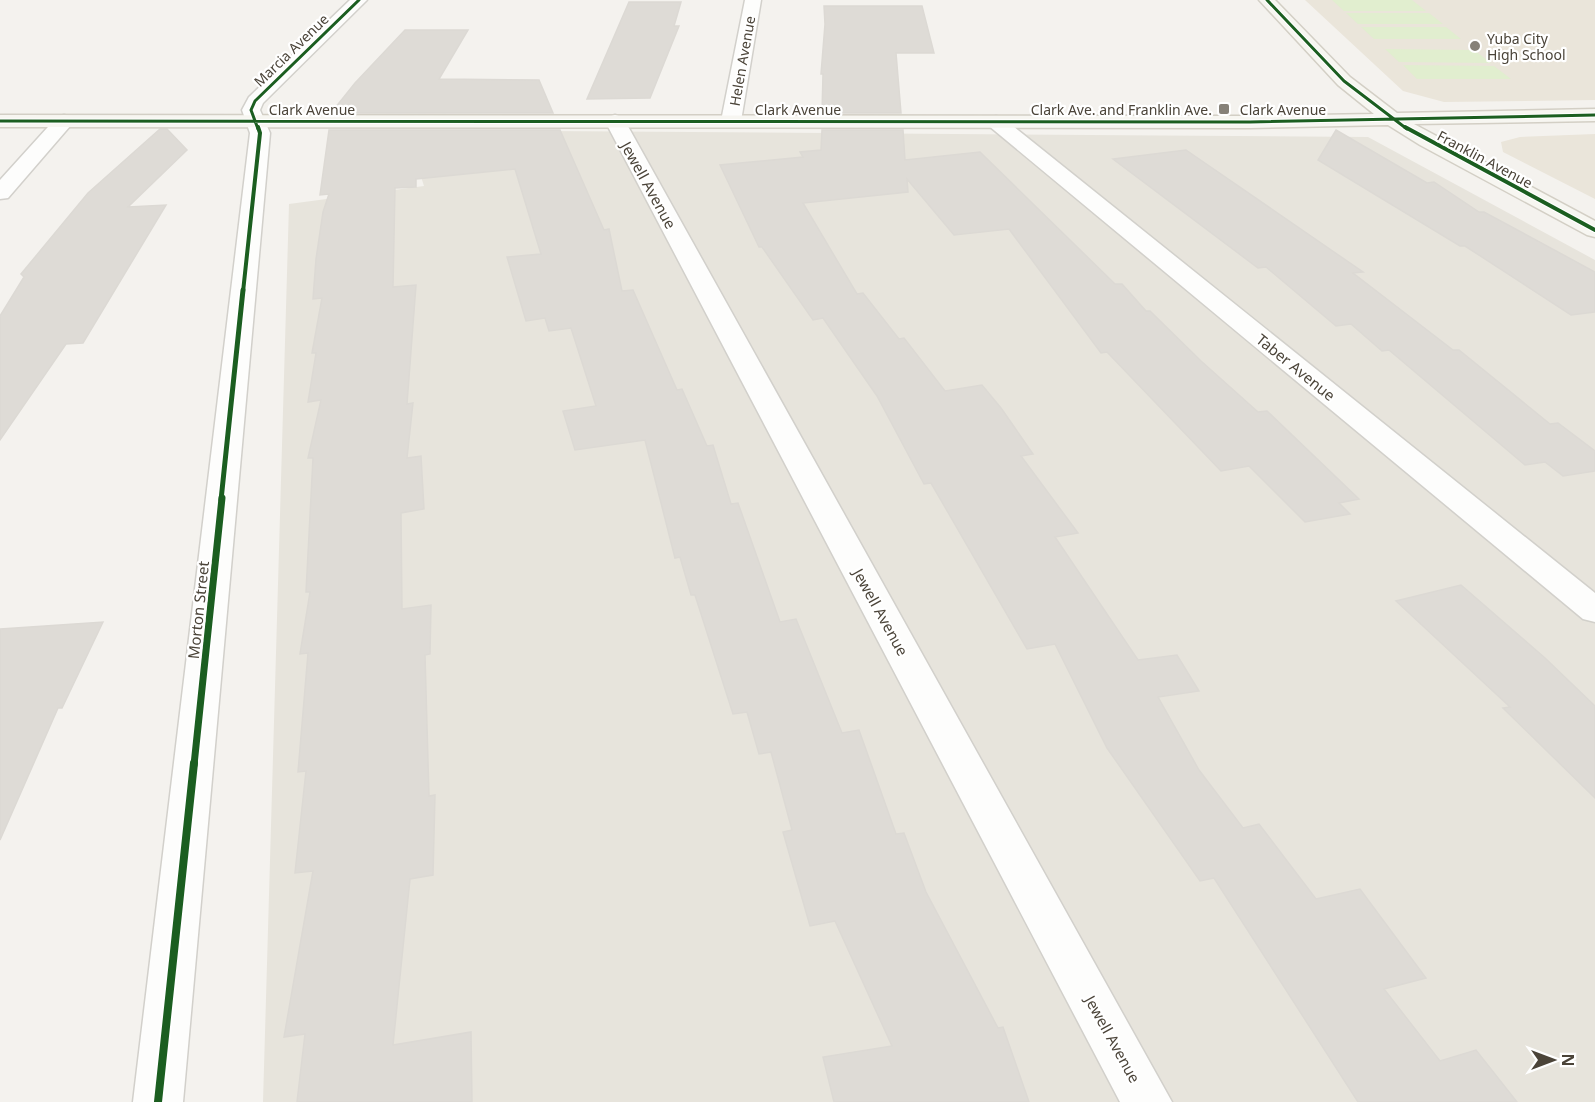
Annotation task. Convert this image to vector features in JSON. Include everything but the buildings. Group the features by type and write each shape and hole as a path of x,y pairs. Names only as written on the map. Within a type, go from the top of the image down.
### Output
{"street":[{"name":"Marcia Avenue","path":"256,121 251,110 255,101 359,0"},
{"name":"Helen Avenue","path":"731,121 753,0"},
{"name":"Franklin Avenue","path":"1267,0 1344,81 1392,119 1427,141 1595,230"},
{"name":"Clark Avenue","path":"0,121 996,122 1595,115"},
{"path":"0,193 64,121"},
{"name":"Morton Street","path":"158,1102 260,133 256,121"},
{"name":"Jewell Avenue","path":"615,121 1148,1102"},
{"name":"Taber Avenue","path":"996,122 1595,611"}],"shaded area":[{"name":"Yuba City High School","path":"1305,0 1595,0 1595,100 1444,102 1403,91"},
{"path":"406,130 1368,137 1595,260 1595,1102 263,1102 289,204 424,186"},
{"path":"1595,134 1595,199 1503,152 1501,142 1520,137"}],"green space":[{"path":"1332,0 1412,0 1426,11 1344,11"},
{"path":"1346,13 1429,13 1443,24 1358,24"},
{"path":"1361,27 1446,27 1461,39 1374,39"},
{"path":"1385,49 1474,50 1491,63 1399,62"},
{"path":"1403,65 1494,66 1511,79 1417,79"}],"cycle path":[{"path":"158,1102 260,133 251,110 255,101 359,0"},
{"path":"1267,0 1344,81 1392,119 1427,141 1595,230"},
{"path":"0,121 1250,122 1595,115"}],"place":[{"name":"Yuba City High School","path":"1475,46"},
{"name":"Clark Ave. and Franklin Ave.","path":"1224,109"}]}
